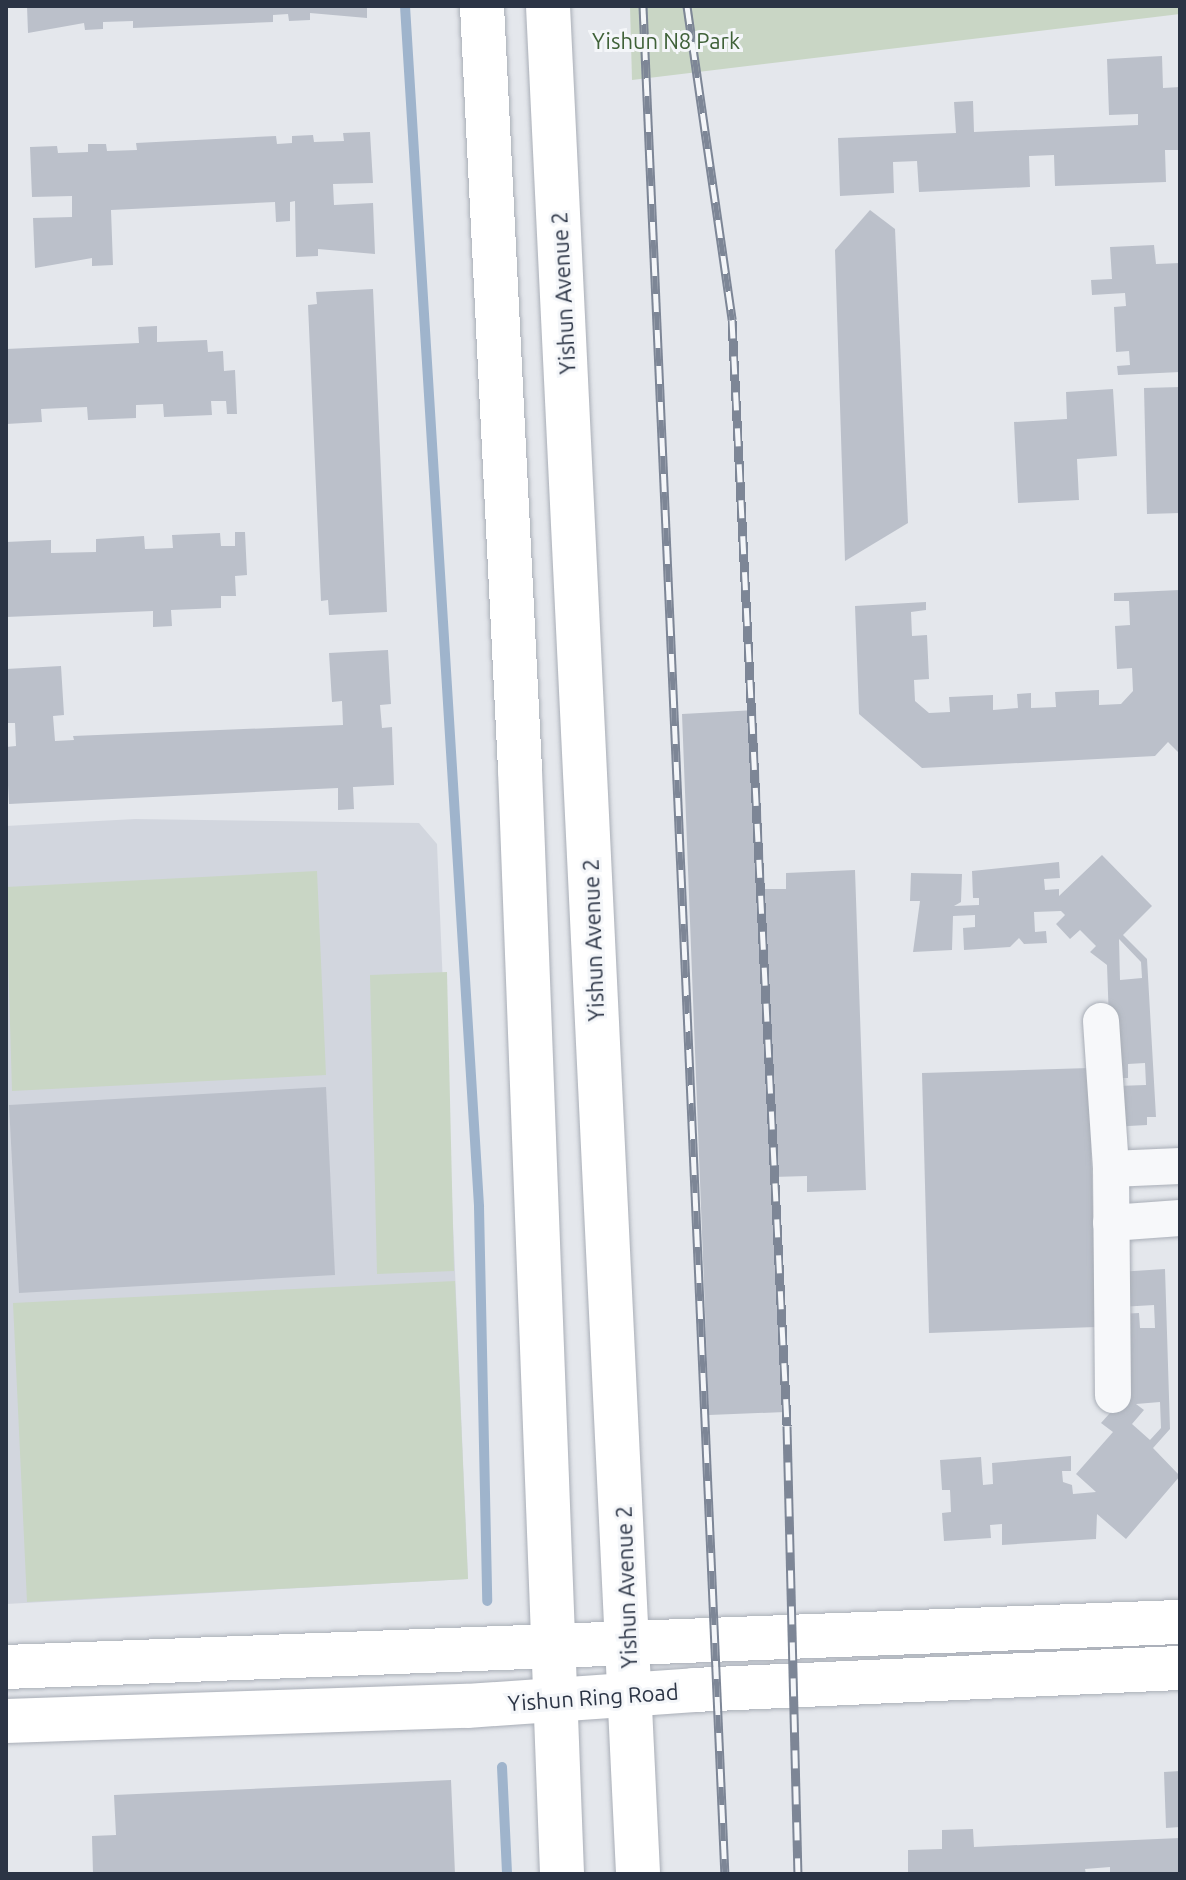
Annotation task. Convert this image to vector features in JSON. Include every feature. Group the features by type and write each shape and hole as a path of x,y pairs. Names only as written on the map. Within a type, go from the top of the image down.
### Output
{"main road":[{"path":"482,6 520,770 562,1874"},
{"name":"Yishun Avenue 2","path":"548,6 638,1874"},
{"path":"485,60 501,98 515,105 532,103 543,91 551,59"},
{"path":"6,1667 628,1640 1180,1622"},
{"name":"Yishun Ring Road","path":"6,1721 554,1702 629,1694 1180,1668"}],"lane":[{"path":"1101,1021 1111,1169 1113,1395"},
{"path":"1111,1169 1180,1166"},
{"path":"1111,1223 1180,1218"}],"shaded area":[{"path":"135,819 419,823 437,844 468,1579 6,1604 6,826"}],"green space":[{"name":"Yishun N8 Park","path":"630,6 1180,6 1180,14 632,80"},
{"path":"317,871 326,1075 12,1091 6,887"},
{"path":"447,972 454,1271 377,1274 370,975"},
{"path":"455,1281 468,1579 27,1602 13,1303"}],"building":[{"path":"27,6 367,6 367,18 310,13 310,20 289,21 288,14 273,15 273,22 133,28 133,21 103,22 103,29 85,30 84,23 28,33"},
{"path":"1162,56 1163,88 1180,87 1180,150 1165,150 1166,182 1055,186 1054,155 1029,156 1030,187 919,192 917,161 893,162 894,193 840,196 838,138 956,133 954,102 973,101 974,132 1138,125 1138,114 1109,115 1107,59"},
{"path":"370,132 373,183 333,184 334,205 373,203 375,254 318,249 318,256 296,257 295,201 290,202 290,221 276,222 275,202 111,210 113,265 92,266 92,258 35,268 33,218 72,217 72,196 32,197 30,147 57,146 58,153 88,152 88,144 106,144 107,151 137,150 136,143 276,136 277,144 292,143 292,136 313,135 314,142 344,141 343,133"},
{"path":"870,210 895,229 908,523 845,561 835,250"},
{"path":"1154,245 1156,264 1180,263 1180,372 1118,375 1117,366 1130,365 1129,351 1116,352 1114,307 1126,306 1125,293 1092,295 1091,280 1112,279 1110,247"},
{"path":"373,289 387,612 329,615 328,600 321,601 308,305 317,304 316,292"},
{"path":"157,326 157,342 207,340 208,352 223,351 224,371 235,370 237,414 227,414 226,401 211,401 212,415 164,417 163,404 136,405 136,418 88,420 87,407 41,409 42,422 6,424 6,349 139,343 138,327"},
{"path":"1180,387 1180,513 1147,514 1144,388"},
{"path":"1113,389 1117,456 1077,459 1079,500 1018,503 1014,422 1067,419 1066,392"},
{"path":"235,532 245,532 247,575 235,576 236,596 221,596 221,608 171,610 172,626 153,627 153,611 6,617 6,542 51,540 51,553 96,552 96,539 144,536 145,549 173,548 172,535 220,533 221,546 235,546"},
{"path":"1180,590 1180,754 1168,742 1155,756 922,768 859,714 855,606 926,602 926,610 911,612 912,636 927,635 929,679 914,680 915,701 929,713 950,712 949,697 993,695 993,710 1018,708 1017,694 1031,693 1031,708 1056,707 1055,692 1099,690 1099,705 1121,704 1133,691 1132,668 1117,669 1115,626 1130,625 1129,601 1114,601 1114,593"},
{"path":"388,650 391,704 380,705 382,728 392,727 394,785 353,787 354,809 338,810 338,788 9,804 6,747 16,746 15,723 6,723 6,669 61,666 64,715 53,716 55,741 74,740 73,736 343,725 342,701 332,702 329,653"},
{"path":"756,710 765,889 786,889 786,873 855,870 866,1190 807,1192 807,1176 773,1177 785,1412 709,1415 682,714"},
{"path":"1102,855 1152,906 1123,935 1147,959 1156,1117 1147,1117 1147,1125 1110,1127 1117,1086 1146,1085 1145,1063 1128,1064 1128,1078 1111,1078 1107,965 1090,952 1096,946 1080,930 1070,939 1056,924 1065,915 1061,911 1034,912 1035,932 1046,931 1047,943 1024,944 1019,938 1010,947 964,950 963,928 975,927 975,915 953,916 952,950 913,952 920,901 910,901 911,873 962,874 961,902 954,906 979,905 979,898 973,898 972,871 1059,862 1060,878 1044,879 1045,890 1059,889 1059,896","holes":["1119,939 1141,962 1142,978 1120,980"]},
{"path":"1089,1068 1096,1327 929,1333 922,1073"},
{"path":"326,1087 335,1275 19,1293 9,1105"},
{"path":"1165,1269 1170,1429 1153,1448 1180,1476 1126,1539 1097,1514 1096,1539 1002,1545 1002,1524 990,1525 991,1538 944,1541 942,1513 951,1512 950,1490 942,1490 940,1460 981,1457 983,1485 993,1484 992,1463 1071,1456 1071,1471 1062,1471 1063,1482 1072,1485 1073,1494 1096,1492 1076,1474 1113,1432 1101,1423 1126,1395 1131,1399 1128,1340 1119,1314 1139,1313 1140,1328 1155,1328 1154,1305 1120,1307 1118,1272","holes":["1160,1402 1161,1428 1150,1440 1132,1424 1144,1410 1136,1404"]},
{"path":"1180,1771 1180,1827 1166,1828 1164,1772"},
{"path":"451,1780 455,1874 93,1874 92,1836 116,1835 114,1795"},
{"path":"973,1829 974,1847 1180,1838 1180,1874 1110,1874 1110,1867 1085,1869 1086,1874 908,1874 908,1850 942,1849 942,1830"}],"waterway":[{"path":"405,6 479,1207 487,1601"},
{"path":"502,1767 507,1874"}],"railway":[{"path":"643,6 725,1874"},
{"path":"687,6 732,320 787,1426 798,1874"}]}
